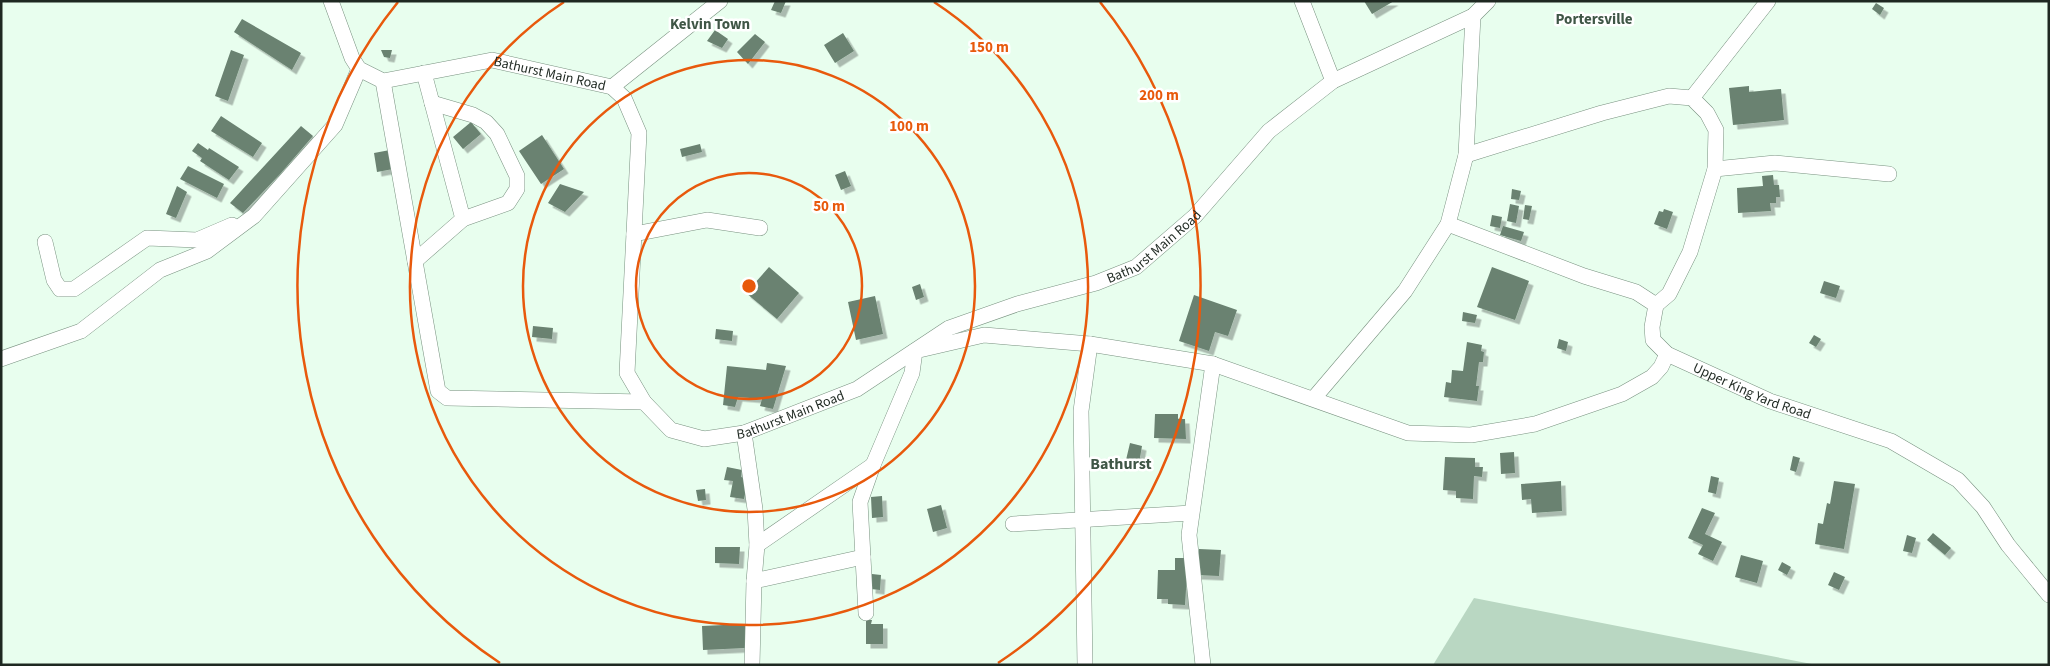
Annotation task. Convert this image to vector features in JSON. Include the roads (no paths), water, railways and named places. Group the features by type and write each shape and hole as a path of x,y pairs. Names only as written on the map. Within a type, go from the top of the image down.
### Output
{"street":[{"path":"331,1 352,58 359,69 383,81 438,391 447,398 644,402"},
{"path":"612,87 720,1"},
{"path":"1302,1 1332,81"},
{"name":"Bathurst Main Road","path":"383,81 492,60 612,87 624,98 640,133 627,373 644,402 671,430 704,439 744,433 856,389 949,328 1017,304 1096,283 1136,267 1195,216 1269,131 1332,81 1473,16 1488,1"},
{"path":"1692,98 1768,1"},
{"path":"1314,398 1405,292 1448,224 1466,155 1473,16"},
{"path":"1,359 81,331 160,270 207,251 254,216 335,125 359,69"},
{"path":"424,73 462,219"},
{"path":"866,613 860,502 873,464 912,373 916,351 984,334 1090,344 1213,364 1314,398 1408,433 1471,434 1535,424 1622,394 1652,377 1661,367 1667,354 1654,340 1652,327 1656,305 1669,294 1690,252 1715,169 1716,130 1707,113 1692,98 1669,96 1602,113 1466,155"},
{"path":"415,261 462,219 508,203 517,189 517,176 497,134 486,122 473,115 432,103"},
{"path":"1715,169 1775,163 1889,174"},
{"path":"45,242 54,280 60,289 74,289 147,238 197,240 254,216"},
{"path":"634,234 707,220 760,228"},
{"path":"1448,224 1584,276 1636,292 1656,305"},
{"path":"1085,665 1081,412 1090,344"},
{"name":"Upper King Yard Road","path":"1667,354 1770,401 1891,441 1958,480 1983,507 2008,545 2049,595"},
{"path":"1203,665 1189,534 1213,364"},
{"path":"744,433 755,509 757,545 754,580 752,665"},
{"path":"757,545 873,464"},
{"path":"1013,524 1191,513"},
{"path":"754,580 863,556"}],"district":[{"name":"Portersville","path":"1594,19"},
{"name":"Kelvin Town","path":"710,24"},
{"name":"Bathurst","path":"1121,463"}]}
